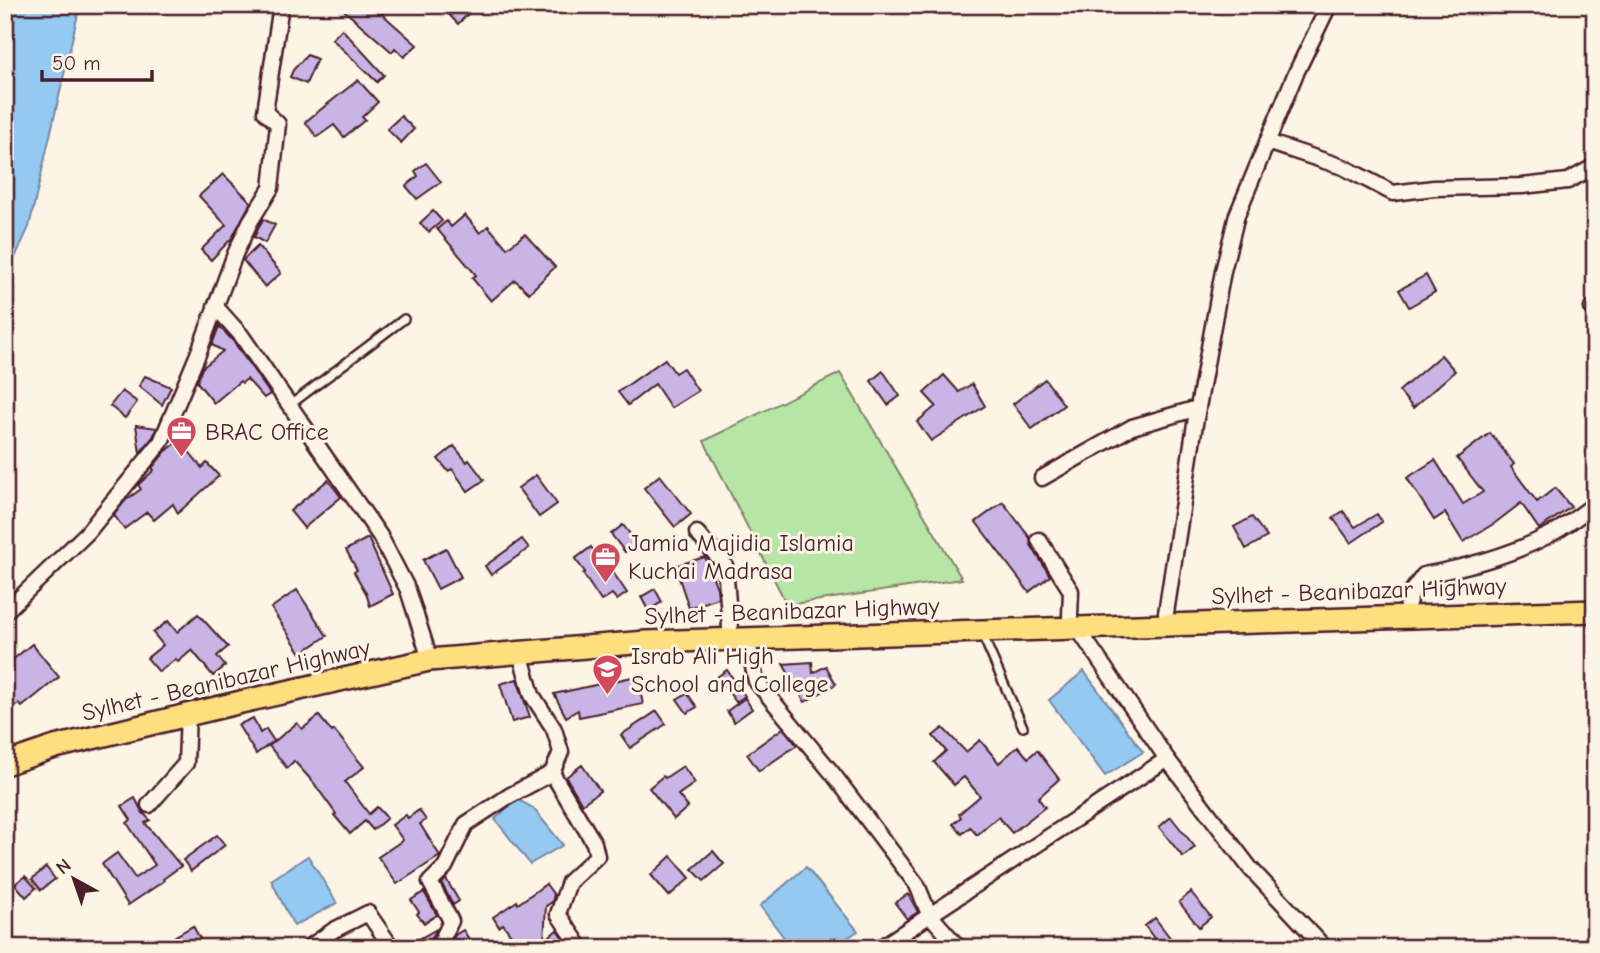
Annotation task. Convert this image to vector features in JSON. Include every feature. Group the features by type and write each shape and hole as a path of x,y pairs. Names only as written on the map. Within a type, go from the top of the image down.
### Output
{"main road":[{"name":"Sylhet - Beanibazar Highway","path":"5,751 224,694 427,650 645,632 980,630 1166,613 1595,600"},
{"name":"Sylhet - Beanibazar Highway","path":"5,764 55,747 429,660 738,633 1073,621 1595,611"}],"street":[{"path":"5,612 87,533 161,442 250,222 271,188 278,124 265,112 281,5"},
{"path":"1166,613 1198,408 1223,271 1237,215 1295,75 1329,5"},
{"path":"1267,142 1343,167 1393,193 1434,188 1522,186 1568,181 1595,166"},
{"path":"215,306 241,335 380,536 408,590 427,650"},
{"path":"1042,478 1132,427 1198,408"},
{"path":"1406,606 1412,591 1424,575 1463,568 1513,551 1550,535 1595,504"},
{"path":"697,533 724,565 738,633 756,681 833,774 917,885 929,915 960,948"},
{"path":"1039,540 1071,591 1073,621 1167,759 1250,868 1325,948"},
{"path":"435,948 440,944 451,921 430,881 445,867 466,824 509,796 552,773 561,752 554,729 532,695 520,653"},
{"path":"149,805 186,763 188,715"},
{"path":"880,948 1167,759"},
{"path":"552,773 594,842 597,856 569,882 558,914 581,948"},
{"path":"308,948 334,930 368,913 392,948"}],"lane":[{"path":"290,405 404,319"},
{"path":"980,630 1023,727"}],"green space":[{"path":"840,373 962,579 787,605 704,441"}],"water":[{"path":"5,5 80,5 29,227 5,279"},
{"path":"1084,671 1143,752 1105,776 1049,700"},
{"path":"517,799 533,808 563,845 530,864 495,819"},
{"path":"308,856 337,903 294,926 271,880"},
{"path":"806,867 858,931 831,948 792,948 760,906"}],"building":[{"path":"338,5 372,5 417,45 404,57 395,48 392,52"},
{"path":"440,5 461,5 469,13 458,24"},
{"path":"342,29 384,75 377,82 332,39"},
{"path":"307,55 317,59 306,84 290,77"},
{"path":"358,80 378,102 362,117 365,120 344,137 334,125 317,137 305,122"},
{"path":"401,116 414,129 401,143 387,129"},
{"path":"426,163 441,182 417,199 406,186 418,176 415,171"},
{"path":"223,174 251,202 232,238 211,260 201,250 226,225 199,196"},
{"path":"433,211 442,221 429,232 420,223"},
{"path":"465,215 480,233 488,226 507,248 525,234 555,267 529,293 515,280 491,301 472,278 476,275 437,229 447,221 451,227"},
{"path":"263,219 275,225 265,243 254,237"},
{"path":"258,246 281,273 265,287 243,260"},
{"path":"1426,275 1435,292 1409,307 1399,290"},
{"path":"219,326 233,341 270,394 264,398 247,379 242,383 240,381 214,403 197,382 202,368 223,351 212,345"},
{"path":"1441,355 1455,371 1413,408 1399,391"},
{"path":"665,359 675,373 683,368 698,391 671,408 655,384 628,405 618,392"},
{"path":"883,371 900,396 888,405 871,381"},
{"path":"944,375 959,392 972,384 985,406 931,441 917,422 936,406 924,393"},
{"path":"145,376 171,387 162,405 139,386"},
{"path":"1045,379 1064,405 1032,429 1013,404"},
{"path":"122,391 137,402 125,418 110,406"},
{"path":"136,425 157,428 140,453"},
{"path":"1490,433 1514,464 1511,467 1537,502 1555,488 1571,507 1539,529 1521,503 1463,542 1445,513 1434,520 1407,478 1435,460 1463,504 1483,492 1457,458"},
{"path":"180,440 202,468 207,463 219,476 178,513 173,504 154,520 147,512 124,529 114,515 126,500 141,489 138,485 154,470 152,468 165,452"},
{"path":"454,446 484,480 468,491 452,469 448,471 438,459"},
{"path":"536,475 557,504 539,517 518,488"},
{"path":"660,475 691,514 675,527 644,488"},
{"path":"328,480 341,497 304,528 290,511"},
{"path":"1003,502 1030,538 1031,545 1050,576 1029,592 976,522"},
{"path":"1343,511 1355,527 1377,514 1382,522 1351,543 1333,518"},
{"path":"1252,517 1267,537 1246,549 1234,527"},
{"path":"623,525 637,543 625,552 611,534"},
{"path":"368,538 393,594 370,606 354,572 357,570 346,550"},
{"path":"522,539 529,548 491,575 485,566"},
{"name":"Jamia Majidia Islamia Kuchai Madrasa","path":"591,547 602,561 604,559 627,593 617,600 612,594 601,601 575,559"},
{"path":"446,548 461,577 438,589 423,560"},
{"path":"705,557 718,598 689,608 675,566"},
{"path":"655,589 662,602 648,610 641,597"},
{"path":"297,590 327,636 301,653 271,608"},
{"path":"198,614 228,647 217,656 225,666 213,676 192,650 178,662 176,659 159,672 147,658 163,645 153,633 168,621 177,632"},
{"path":"32,644 59,677 22,707 19,704 5,712 5,666"},
{"path":"812,662 813,673 826,666 836,684 805,702 783,664"},
{"path":"727,670 745,696 736,702 717,677"},
{"name":"Israb Ali High School and College","path":"637,676 643,704 579,717 578,710 566,717 554,694"},
{"path":"517,679 530,717 512,722 500,684"},
{"path":"687,693 697,707 687,713 677,699"},
{"path":"745,698 752,709 734,722 727,711"},
{"path":"657,711 666,724 630,748 621,735"},
{"path":"319,716 364,767 345,782 369,814 377,807 387,818 373,830 365,821 350,834 313,782 294,761 287,768 269,746 297,723 302,729"},
{"path":"253,718 260,733 266,729 274,741 256,754 238,725"},
{"path":"783,728 797,745 759,771 747,754"},
{"path":"943,728 966,752 980,740 999,763 1018,746 1028,758 1037,750 1059,779 1038,798 1045,807 1012,833 998,817 977,835 970,827 962,834 953,824 961,817 959,814 980,796 964,777 954,785 934,762 946,751 933,736"},
{"path":"582,765 600,791 582,804 566,777"},
{"path":"683,766 695,783 678,795 688,807 674,819 649,788 663,776 665,778"},
{"path":"135,798 142,812 150,820 145,823 181,866 128,905 102,864 117,853 135,878 155,865 127,823 131,820 122,806"},
{"path":"419,810 426,820 420,824 440,856 397,884 378,857 403,840 392,825"},
{"path":"1171,817 1195,847 1183,857 1159,827"},
{"path":"217,835 225,845 191,871 183,860"},
{"path":"713,851 724,864 704,881 692,869"},
{"path":"671,856 690,878 669,896 651,875"},
{"path":"46,867 55,879 41,890 32,879"},
{"path":"25,876 36,888 26,897 15,884"},
{"path":"446,879 459,901 453,905 442,884"},
{"path":"546,884 554,895 552,902 546,906 544,941 557,930 568,945 565,948 520,948 503,924 499,927 493,917 517,901 518,904"},
{"path":"424,892 437,915 424,923 411,900"},
{"path":"1191,892 1211,917 1199,927 1179,902"},
{"path":"908,894 918,912 907,919 895,903"},
{"path":"1155,918 1178,948 1161,948 1145,926"},
{"path":"193,926 205,948 180,948 174,937"},
{"path":"437,929 426,948 403,948"},
{"path":"463,930 475,948 449,948 455,935"}],"place":[{"name":"BRAC Office","path":"182,459"},
{"name":"Jamia Majidia Islamia Kuchai Madrasa","path":"605,584"},
{"name":"Israb Ali High School and College","path":"608,697"}]}
